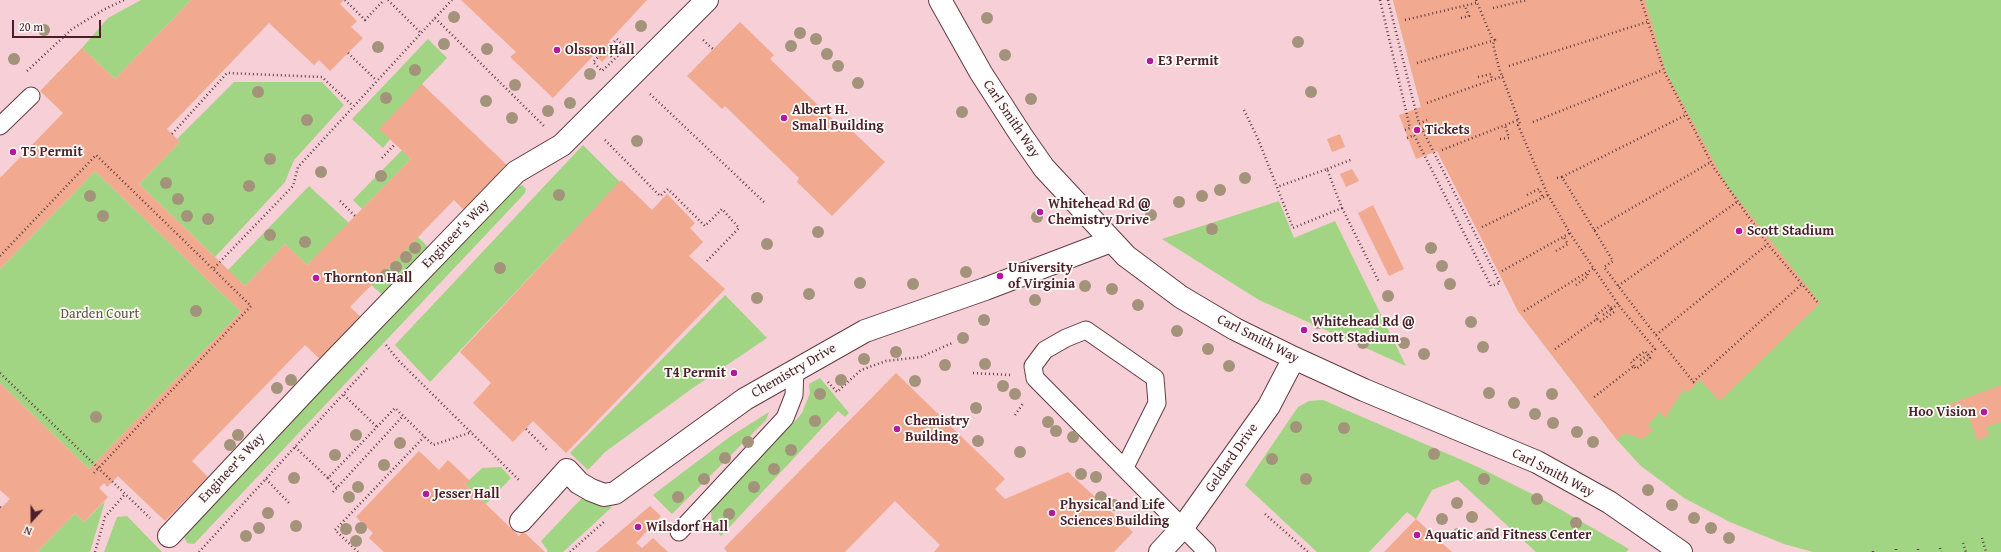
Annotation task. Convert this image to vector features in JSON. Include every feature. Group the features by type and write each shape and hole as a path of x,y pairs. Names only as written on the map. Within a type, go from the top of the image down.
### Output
{"street":[{"name":"Engineer's Way","path":"168,536 321,374 516,172 562,145 630,75 707,0"},
{"name":"Carl Smith Way","path":"940,0 981,73 1021,136 1044,168 1126,256 1181,297 1235,329 1294,358 1364,390 1537,462 1609,502 1681,552"},
{"name":"Chemistry Drive","path":"615,493 745,399 795,369 865,331 985,289 1111,241"},
{"name":"Geldard Drive","path":"1160,552 1183,527 1269,406 1294,358"},
{"path":"521,521 567,470 579,483 591,490 604,495 615,493"}],"lane":[{"path":"0,126 30,96"},
{"path":"1125,467 1157,403 1155,378 1086,330 1066,338 1045,350 1033,366 1035,378 1125,467 1207,552"},
{"path":"679,532 785,418 794,395 795,369"}],"path":[{"path":"22,76 72,29 103,10 124,0"},
{"path":"345,0 365,20 384,0"},
{"path":"214,268 293,186 298,167 376,80 421,33 388,0"},
{"path":"435,18 452,0"},
{"path":"1380,0 1410,128 1404,130"},
{"path":"1388,0 1419,124 1427,120"},
{"path":"1494,8 1527,0"},
{"path":"1641,0 1663,70 1711,162 1737,202 1768,244 1819,304"},
{"path":"1405,20 1476,2 1492,38 1495,40 1494,44 1502,76 1520,124 1518,125 1548,195 1570,233 1619,303 1620,307 1655,349 1639,361"},
{"path":"1461,18 1469,16 1465,6"},
{"path":"1509,66 1647,22"},
{"path":"602,71 593,62 605,50 617,39 626,48"},
{"path":"1417,63 1495,40"},
{"path":"602,47 614,59"},
{"path":"348,53 376,80"},
{"path":"1533,122 1663,70"},
{"path":"172,134 227,73 322,77 354,106"},
{"path":"1478,77 1491,74 1492,80"},
{"path":"630,75 764,202"},
{"path":"1427,103 1502,76"},
{"path":"1244,110 1258,139 1293,228 1342,208"},
{"path":"1557,178 1562,177 1686,115"},
{"path":"1442,150 1518,120"},
{"path":"585,122 660,196 668,189 705,226 722,209 739,228 707,261"},
{"path":"1500,139 1509,138 1505,125"},
{"path":"1408,138 1414,135 1491,286 1500,283 1422,129 1428,126"},
{"path":"382,158 395,144"},
{"path":"0,256 96,155 214,268 251,306 94,473"},
{"path":"1277,187 1353,159"},
{"path":"1594,230 1711,162"},
{"path":"1327,169 1342,208 1379,282"},
{"path":"1562,177 1612,261 1604,267 1694,383 1802,284"},
{"path":"1527,195 1539,189 1543,198"},
{"path":"1482,228 1548,195"},
{"path":"340,201 355,216"},
{"path":"1618,286 1737,202"},
{"path":"1502,271 1570,233"},
{"path":"1556,251 1568,244 1563,236"},
{"path":"1656,335 1768,244"},
{"path":"1524,311 1594,268"},
{"path":"1576,285 1588,276 1587,273"},
{"path":"1603,315 1619,303"},
{"path":"1609,305 1614,312 1600,322 1597,319 1595,316 1609,305"},
{"path":"1555,350 1597,319"},
{"path":"822,377 838,392 861,370 886,361 921,357 952,343"},
{"path":"386,345 399,361 520,481 525,476"},
{"path":"1645,351 1650,358 1636,369 1634,366 1631,362 1645,351"},
{"path":"1593,398 1634,366"},
{"path":"973,372 1011,375 1016,379"},
{"path":"0,373 168,536"},
{"path":"344,395 377,427"},
{"path":"328,478 395,408 433,445 472,432"},
{"path":"333,492 403,416"},
{"path":"526,428 567,470"},
{"path":"358,552 335,530 424,437"},
{"path":"295,447 337,488"},
{"path":"266,479 290,504"},
{"path":"570,552 615,512 615,493"},
{"path":"94,552 105,517 125,494"},
{"path":"1265,514 1308,552"},
{"path":"1982,538 1986,552"},
{"path":"1963,543 1966,552"},
{"path":"1940,548 1941,552"}],"shaded area":[{"name":"University of Virginia","path":"0,0 2001,0 2001,552 0,552"}],"green space":[{"path":"141,0 191,0 115,79 82,48 108,18"},
{"name":"Scott Stadium","path":"1393,0 2001,0 2001,552 1813,552 1784,544 1730,522 1684,498 1641,466 1617,440 1518,311 1421,107"},
{"path":"428,39 447,58 422,84 390,139 383,148 352,119"},
{"path":"234,82 322,82 344,105 294,160 285,182 215,257 139,184 180,142 177,139"},
{"path":"583,145 620,182 430,382 395,345"},
{"path":"402,150 411,159 362,209 353,200"},
{"name":"Darden Court","path":"95,171 241,312 89,469 0,383 0,269"},
{"path":"522,185 526,189 525,193 194,544 187,543 184,537 189,527 328,379 515,189"},
{"path":"309,186 349,223 307,265 285,244 245,286 228,270"},
{"path":"1279,201 1294,238 1335,221 1406,366 1259,300 1162,239"},
{"path":"418,237 429,248 384,296 371,285"},
{"path":"725,295 767,338 690,390 605,452 588,470 570,453"},
{"path":"820,378 849,413 845,417 838,411 721,536 712,525 711,512 715,504 802,413 810,393 809,384"},
{"path":"1323,400 1478,467 1544,500 1629,549 1626,552 1536,552 1458,480 1432,490 1416,519 1407,512 1369,552 1317,552 1245,485 1298,407 1309,401"},
{"path":"769,412 766,420 672,514 653,495 731,436"},
{"path":"501,467 511,478 486,504 465,484 482,468"},
{"path":"582,498 612,507 563,552 547,552 548,551 541,541"},
{"path":"105,501 90,552 37,552 75,513 84,522"},
{"path":"127,516 162,552 104,552 117,517"}],"building":[{"name":"Thornton Hall","path":"191,0 344,0 340,4 357,21 351,27 363,38 330,71 319,60 314,65 269,23 167,129 180,142 139,184 245,286 285,244 307,265 411,159 379,129 422,84 509,167 466,212 454,200 350,307 363,319 322,361 305,345 192,461 208,477 165,521 118,476 107,487 104,483 99,488 108,497 84,522 75,513 37,552 0,552 0,509 10,499 0,490 0,383 89,469 241,312 95,171 0,269 0,178 63,113 40,91 82,48 115,79"},
{"name":"Olsson Hall","path":"461,0 647,0 609,41 616,48 602,62 595,54 553,98 510,57 516,52"},
{"path":"1393,0 1645,0 1666,72 1726,184 1820,303 1720,401 1700,380 1687,393 1684,389 1665,418 1659,412 1648,425 1653,430 1643,439 1624,433 1617,440 1518,311 1437,151 1416,159 1399,115 1421,107"},
{"name":"Albert H. Small Building","path":"740,22 774,55 770,59 845,131 849,128 885,162 832,216 797,182 799,178 725,106 722,109 687,76"},
{"path":"1340,134 1345,147 1332,152 1327,139"},
{"path":"1352,169 1359,181 1346,187 1340,174"},
{"path":"621,180 652,210 667,194 695,223 690,228 703,242 689,256 725,289 566,453 533,421 513,442 473,403 491,383 460,352"},
{"path":"1373,205 1404,269 1389,276 1358,213"},
{"name":"Chemistry Building","path":"896,373 1005,479 995,489 1005,499 1068,472 1133,532 1114,552 934,552 940,545 895,501 845,552 727,552 724,548"},
{"name":"Hoo Vision","path":"2001,385 2001,422 1986,427 1989,436 1977,440 1966,409 1951,415 1947,405"},
{"name":"Jesser Hall","path":"419,451 439,470 448,460 470,481 465,484 519,536 523,531 545,552 384,552 369,538 373,533 356,517"},
{"name":"Wilsdorf Hall","path":"650,506 661,516 636,543 642,548 653,538 668,552 596,552"},
{"name":"Aquatic and Fitness Center","path":"1416,519 1452,552 1384,552"}],"place":[{"name":"Olsson Hall","path":"557,50"},
{"name":"E3 Permit","path":"1150,61"},
{"name":"Albert H. Small Building","path":"784,118"},
{"name":"Tickets","path":"1417,130"},
{"name":"T5 Permit","path":"13,152"},
{"name":"Whitehead Rd @ Chemistry Drive","path":"1040,212"},
{"name":"Scott Stadium","path":"1739,231"},
{"name":"University of Virginia","path":"1000,276"},
{"name":"Thornton Hall","path":"316,278"},
{"name":"Whitehead Rd @ Scott Stadium","path":"1304,330"},
{"name":"T4 Permit","path":"734,373"},
{"name":"Hoo Vision","path":"1984,412"},
{"name":"Chemistry Building","path":"897,429"},
{"name":"Jesser Hall","path":"426,494"},
{"name":"Physical and Life Sciences Building","path":"1052,513"},
{"name":"Wilsdorf Hall","path":"638,527"},
{"name":"Aquatic and Fitness Center","path":"1417,535"}]}
